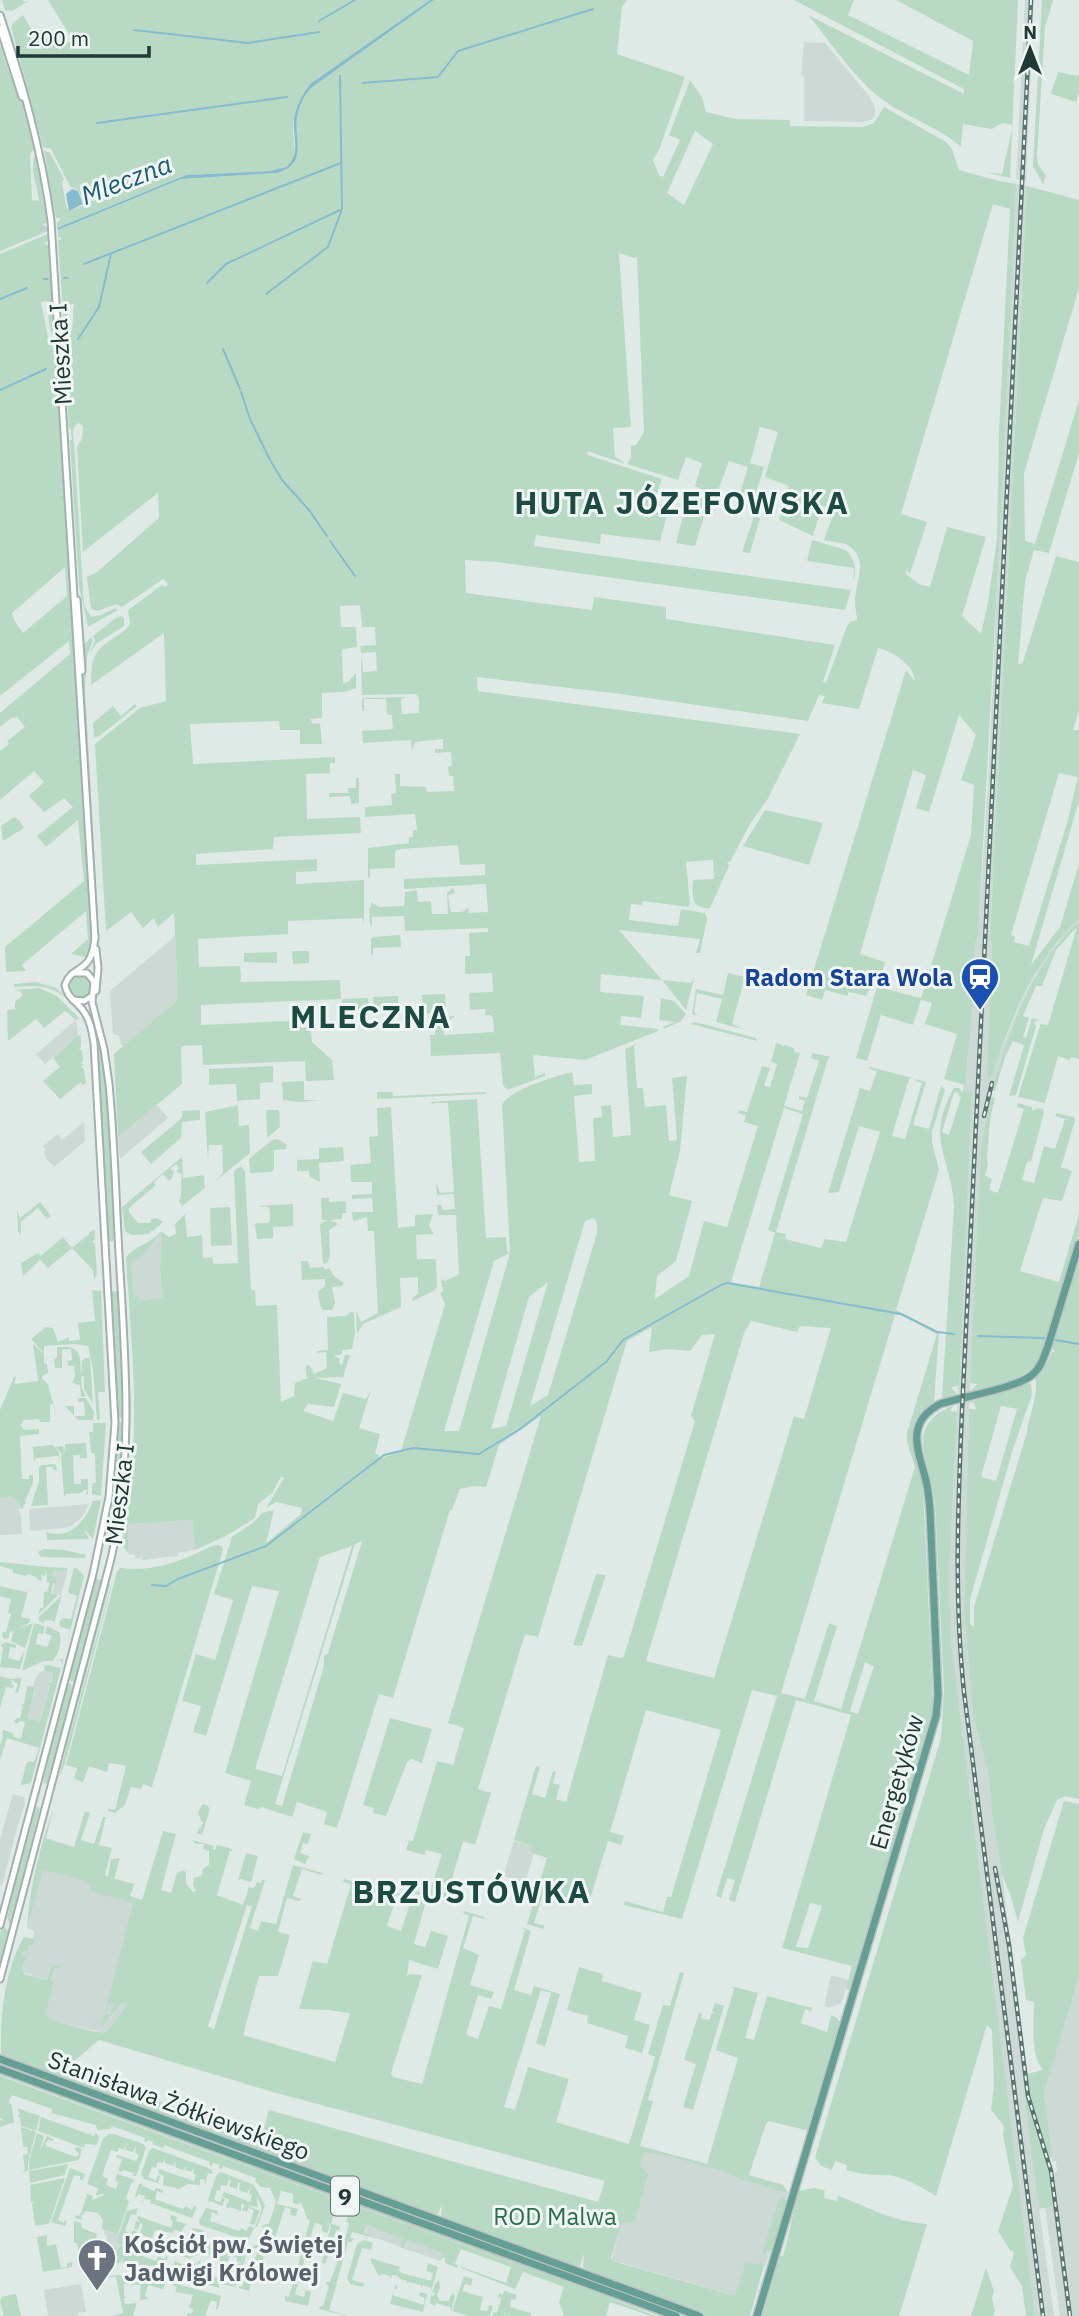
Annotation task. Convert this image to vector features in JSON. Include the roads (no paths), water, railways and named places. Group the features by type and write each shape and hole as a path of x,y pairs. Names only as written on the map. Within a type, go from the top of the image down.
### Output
{"main road":[{"name":"Energetyków","path":"757,2316 936,1716 938,1695 930,1510 916,1440 918,1427 930,1409 940,1404 1023,1380 1034,1373 1044,1359 1079,1244"},
{"name":"Stanisława Żółkiewskiego","path":"0,2060 699,2316"},
{"name":"Stanisława Żółkiewskiego","path":"0,2069 676,2316"}],"street":[{"name":"Mieszka I","path":"0,1979 115,1541 125,1465 127,1417 110,1093 104,1049 92,996 98,982 80,688 82,667 74,581 53,242 44,177 1,18"},
{"name":"Mieszka I","path":"0,28 33,130"},
{"path":"74,973 85,972 91,977 94,986 92,996 84,1002 71,999 67,995 65,985 69,976 89,962 94,950 95,936"},
{"name":"Mieszka I","path":"0,1925 106,1519 112,1478 115,1421 93,1035 86,1015 71,999"},
{"path":"115,1421 127,1417"},
{"path":"64,1684 72,1682 76,1690"}],"water":[{"path":"430,0 434,0 311,88 298,114 296,158 287,169 277,173 181,179 58,230 57,228 186,175 270,171 286,167 295,151 296,110 310,84"},
{"path":"72,189 78,191 83,204 69,211 66,194"}],"waterway":[{"path":"319,21 355,0"},
{"path":"363,83 438,77 458,51 593,9"},
{"path":"134,30 248,43 319,32"},
{"path":"266,294 328,247 342,209 340,76"},
{"path":"97,123 287,97"},
{"path":"84,264 341,163"},
{"path":"207,283 226,264 340,210"},
{"path":"78,339 99,307 111,254"},
{"path":"0,299 27,288"},
{"path":"223,349 240,389"},
{"path":"0,390 46,369"},
{"path":"241,392 250,419 270,460 282,480 309,510 327,536"},
{"path":"330,541 355,576"},
{"path":"152,1585 166,1586 266,1546 384,1455 413,1448 479,1454 520,1429 606,1362 623,1340 727,1283 901,1314 937,1332 954,1334"},
{"path":"978,1336 1045,1338"},
{"path":"1055,1340 1079,1344"}],"railway":[{"path":"1031,0 962,1411 958,1587 964,1692 1043,2316"},
{"path":"984,1116 992,1083"},
{"path":"995,1868 1009,1945 1028,2096 1051,2171 1070,2316"}],"place":[{"name":"Radom Stara Wola","path":"980,1011"},
{"name":"Kościół pw. Świętej Jadwigi Królowej","path":"97,2292"}],"district":[{"name":"HUTA JÓZEFOWSKA","path":"682,502"},
{"name":"MLECZNA","path":"371,1016"},
{"name":"BRZUSTÓWKA","path":"472,1891"}],"water label":[{"name":"Mleczna","path":"126,179"}],"park label":[{"name":"ROD Malwa","path":"555,2216"}]}
